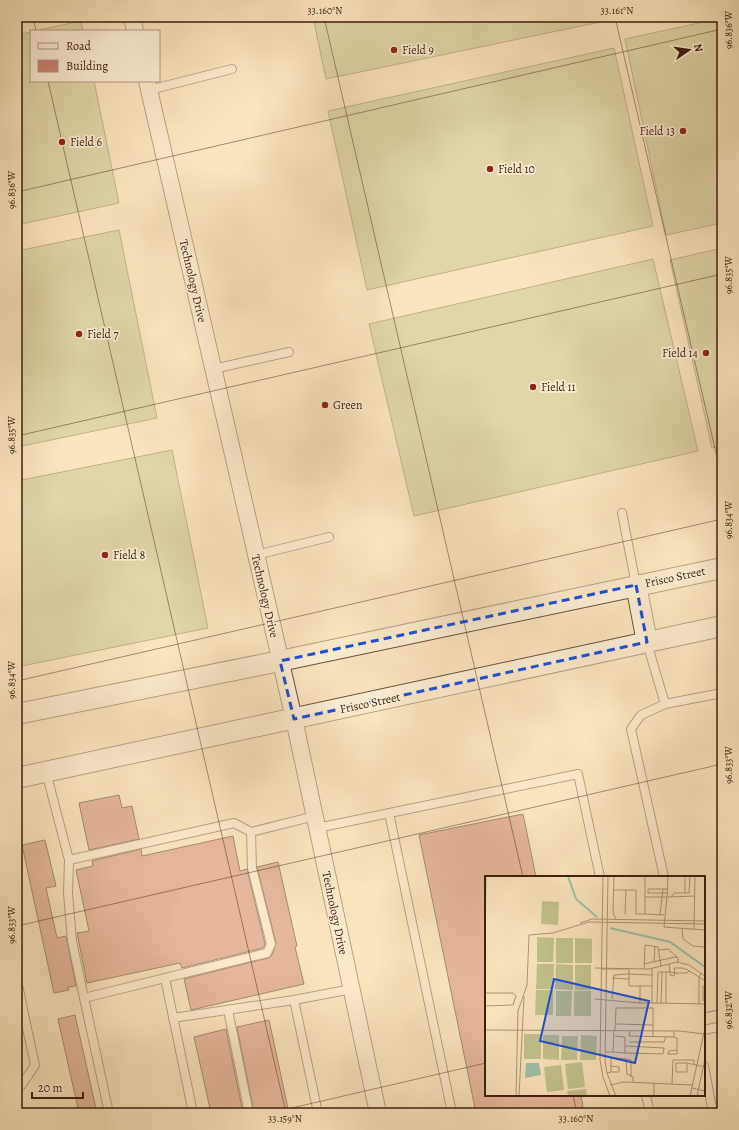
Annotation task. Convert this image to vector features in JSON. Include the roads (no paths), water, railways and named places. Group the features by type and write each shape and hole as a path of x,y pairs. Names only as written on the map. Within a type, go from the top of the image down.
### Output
{"street":[{"path":"132,17 135,30"},
{"name":"Technology Drive","path":"148,86 294,719 378,1113"},
{"name":"Frisco Street","path":"17,714 280,661 722,568"},
{"path":"636,585 647,642"},
{"name":"Frisco Street","path":"17,778 722,626"}],"lane":[{"path":"148,86 232,69"},
{"path":"213,369 289,352"},
{"path":"622,513 636,585"},
{"path":"256,554 329,537"},
{"path":"647,642 665,704"},
{"path":"664,876 631,729 642,715 665,704 722,693"},
{"path":"46,772 69,860 68,894 72,941 109,1113"},
{"path":"69,860 234,823 251,832 389,813 578,774 600,876"},
{"path":"389,813 452,1113"},
{"path":"84,998 266,953 271,944 252,868 251,832"},
{"path":"165,978 193,1113"},
{"path":"17,980 35,1065 21,1086 17,1086"},
{"path":"173,1018 294,1000 352,989"},
{"path":"294,1000 318,1113"},
{"path":"228,1010 249,1113"},
{"path":"17,1024 25,1019"},
{"path":"705,1030 722,1026"},
{"path":"705,1071 713,1113"},
{"path":"646,1096 650,1113"}],"place":[{"name":"Field 9","path":"394,50"},
{"name":"Field 13","path":"683,131"},
{"name":"Field 6","path":"62,142"},
{"name":"Field 10","path":"490,169"},
{"name":"Field 7","path":"79,334"},
{"name":"Field 14","path":"706,353"},
{"name":"Field 11","path":"533,387"},
{"name":"Green","path":"325,405"},
{"name":"Field 8","path":"105,555"}]}
